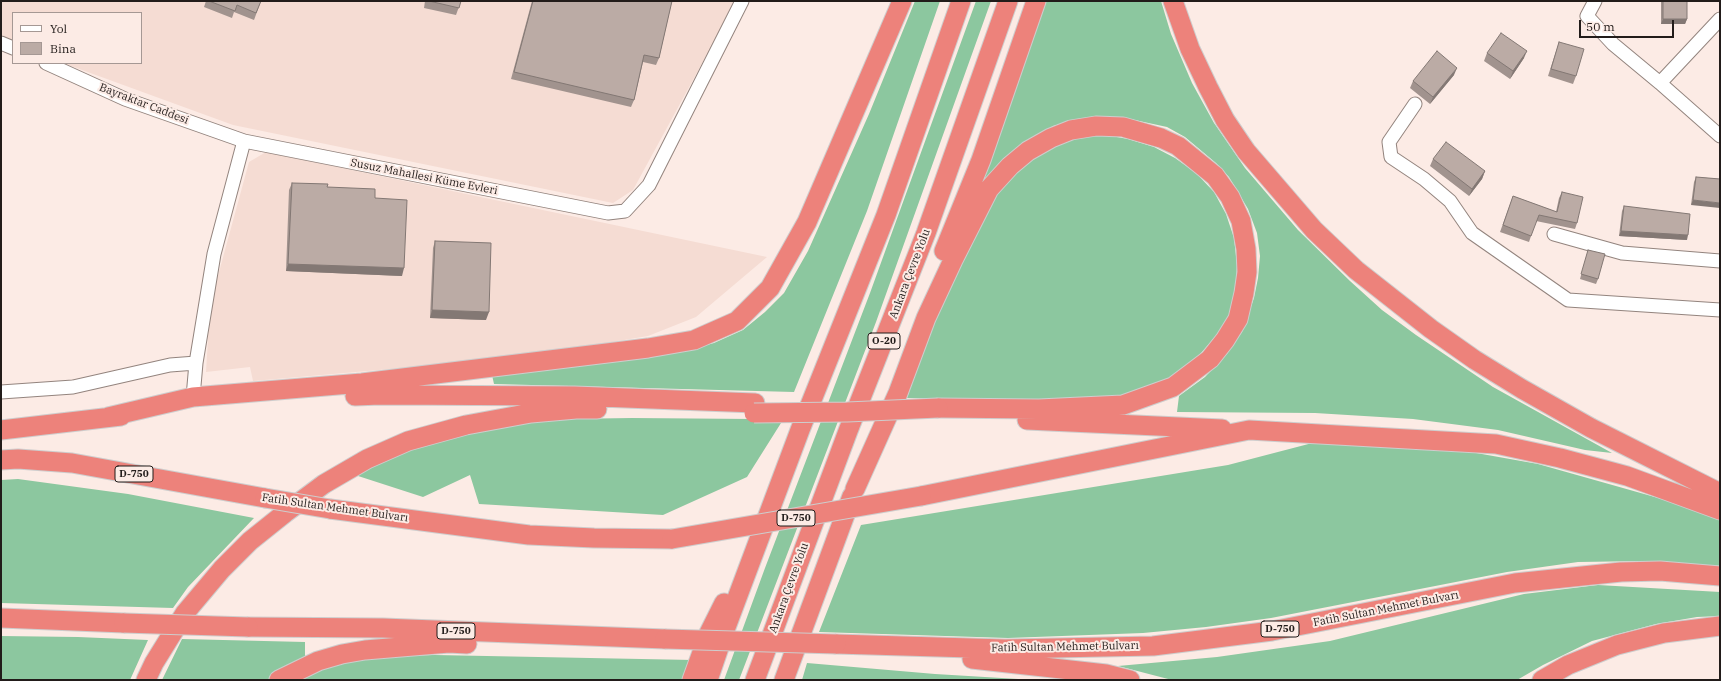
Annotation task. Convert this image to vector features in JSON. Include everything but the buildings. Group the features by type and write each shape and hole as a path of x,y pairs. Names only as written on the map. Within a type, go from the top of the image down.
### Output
{"highway":[{"path":"108,417 193,397 369,383 648,348 694,340 737,321 770,288 807,222 902,1"},
{"path":"708,680 725,630 772,509 800,430 886,215 961,1"},
{"name":"Ankara Çevre Yolu","path":"755,680 845,438 926,233 1008,1"},
{"path":"784,680 803,624 943,254 981,160 1036,1"},
{"path":"1173,1 1190,49 1208,87 1225,120 1246,151 1314,230 1356,270 1431,329 1502,377 1591,428 1720,492"},
{"path":"855,488 898,393 926,318 953,260 990,189 1010,166 1028,151 1051,138 1071,130 1096,126 1123,127 1161,138 1178,146 1215,176 1230,197 1241,221 1246,249 1247,272 1238,318 1225,340 1210,359 1173,387 1124,405 937,413"},
{"path":"1,430 108,417 380,395 574,396 755,408 847,412 937,413 1249,430"},
{"path":"146,680 154,663 185,614 222,569 250,541 324,484 367,459 408,441 466,426 531,412 576,409 755,408"},
{"name":"Fatih Sultan Mehmet Bulvarı","path":"1,460 18,459 72,462 330,509 528,535 672,539 921,496 1249,430"},
{"name":"D-750","path":"1249,430 1496,444 1560,458 1627,476 1720,510"},
{"path":"692,680 708,633 772,509"},
{"name":"Fatih Sultan Mehmet Bulvarı","path":"836,644 1006,649 1153,646 1272,631 1530,581 1583,575 1644,571 1720,576"},
{"name":"D-750","path":"1,618 248,627 384,628 836,644"},
{"path":"790,680 803,624"},
{"path":"1542,680 1568,665 1617,646 1664,633 1720,626"},
{"path":"279,680 318,661 342,654 364,650 449,643 523,644 665,639"},
{"path":"836,644 1106,674 1130,680"}],"street":[{"name":"Susuz Mahallesi Küme Evleri","path":"244,141 608,213 625,211 649,185 742,1"},
{"path":"1595,1 1587,16 1613,44 1720,136"},
{"path":"1660,83 1720,19"},
{"path":"1,43 12,48"},
{"name":"Bayraktar Caddesi","path":"48,64 125,99 244,141"},
{"path":"1415,104 1389,142 1391,157 1424,180 1450,201 1472,233 1568,300 1720,310"},
{"path":"193,397 196,363 214,254 244,141"},
{"path":"1554,234 1622,253 1720,261"},
{"path":"1,392 73,387 124,377 170,365 196,363"}],"shaded area":[{"path":"1,1 736,1 633,190 613,203 233,125 66,64 142,64 142,12 12,12 12,40 1,35"},
{"path":"266,152 767,257 696,317 648,336 516,358 253,381 250,367 206,372 210,305 249,162"}],"green space":[{"path":"915,1 940,1 867,211 794,392 494,384 492,375 675,353 714,343 743,330 765,312 784,293 808,251 869,114"},
{"path":"976,1 991,1 876,322 739,680 724,680 870,293"},
{"path":"1044,1 1161,1 1171,34 1192,83 1214,123 1245,168 1298,230 1382,310 1416,335 1493,387 1612,453 1585,450 1498,430 1413,419 1315,413 1177,412 1179,396 1205,377 1226,355 1242,332 1254,298 1258,278 1260,256 1257,233 1248,209 1229,177 1216,163 1185,137 1167,127 1130,119 1099,118 1075,120 1053,126 1014,150 983,183 993,143"},
{"path":"1100,134 1128,139 1154,147 1175,158 1196,173 1214,192 1226,214 1234,238 1237,265 1236,290 1231,311 1222,329 1194,361 1161,385 1138,392 1115,397 1018,401 907,398 933,318 998,190 1016,169 1063,141"},
{"path":"565,419 754,419 781,423 747,477 663,515 479,504 470,475 423,497 355,475 389,458 424,445 486,428 524,422"},
{"path":"1320,441 1465,451 1538,464 1676,503 1720,520 1720,566 1645,561 1578,562 1507,572 1271,618 1206,627 1143,633 1008,638 819,632 861,525 1228,465"},
{"path":"18,479 128,494 254,518 188,587 173,608 1,603 1,480"},
{"path":"1598,585 1720,592 1720,616 1697,617 1656,624 1592,641 1543,665 1517,680 1172,680 1118,666 1217,657 1330,641 1524,594"},
{"path":"1,636 148,640 130,680 1,680"},
{"path":"182,639 305,642 305,657 267,680 162,680"},
{"path":"435,655 693,660 686,680 292,680 320,666 389,656"},
{"path":"807,663 935,674 1035,680 802,680"}]}
